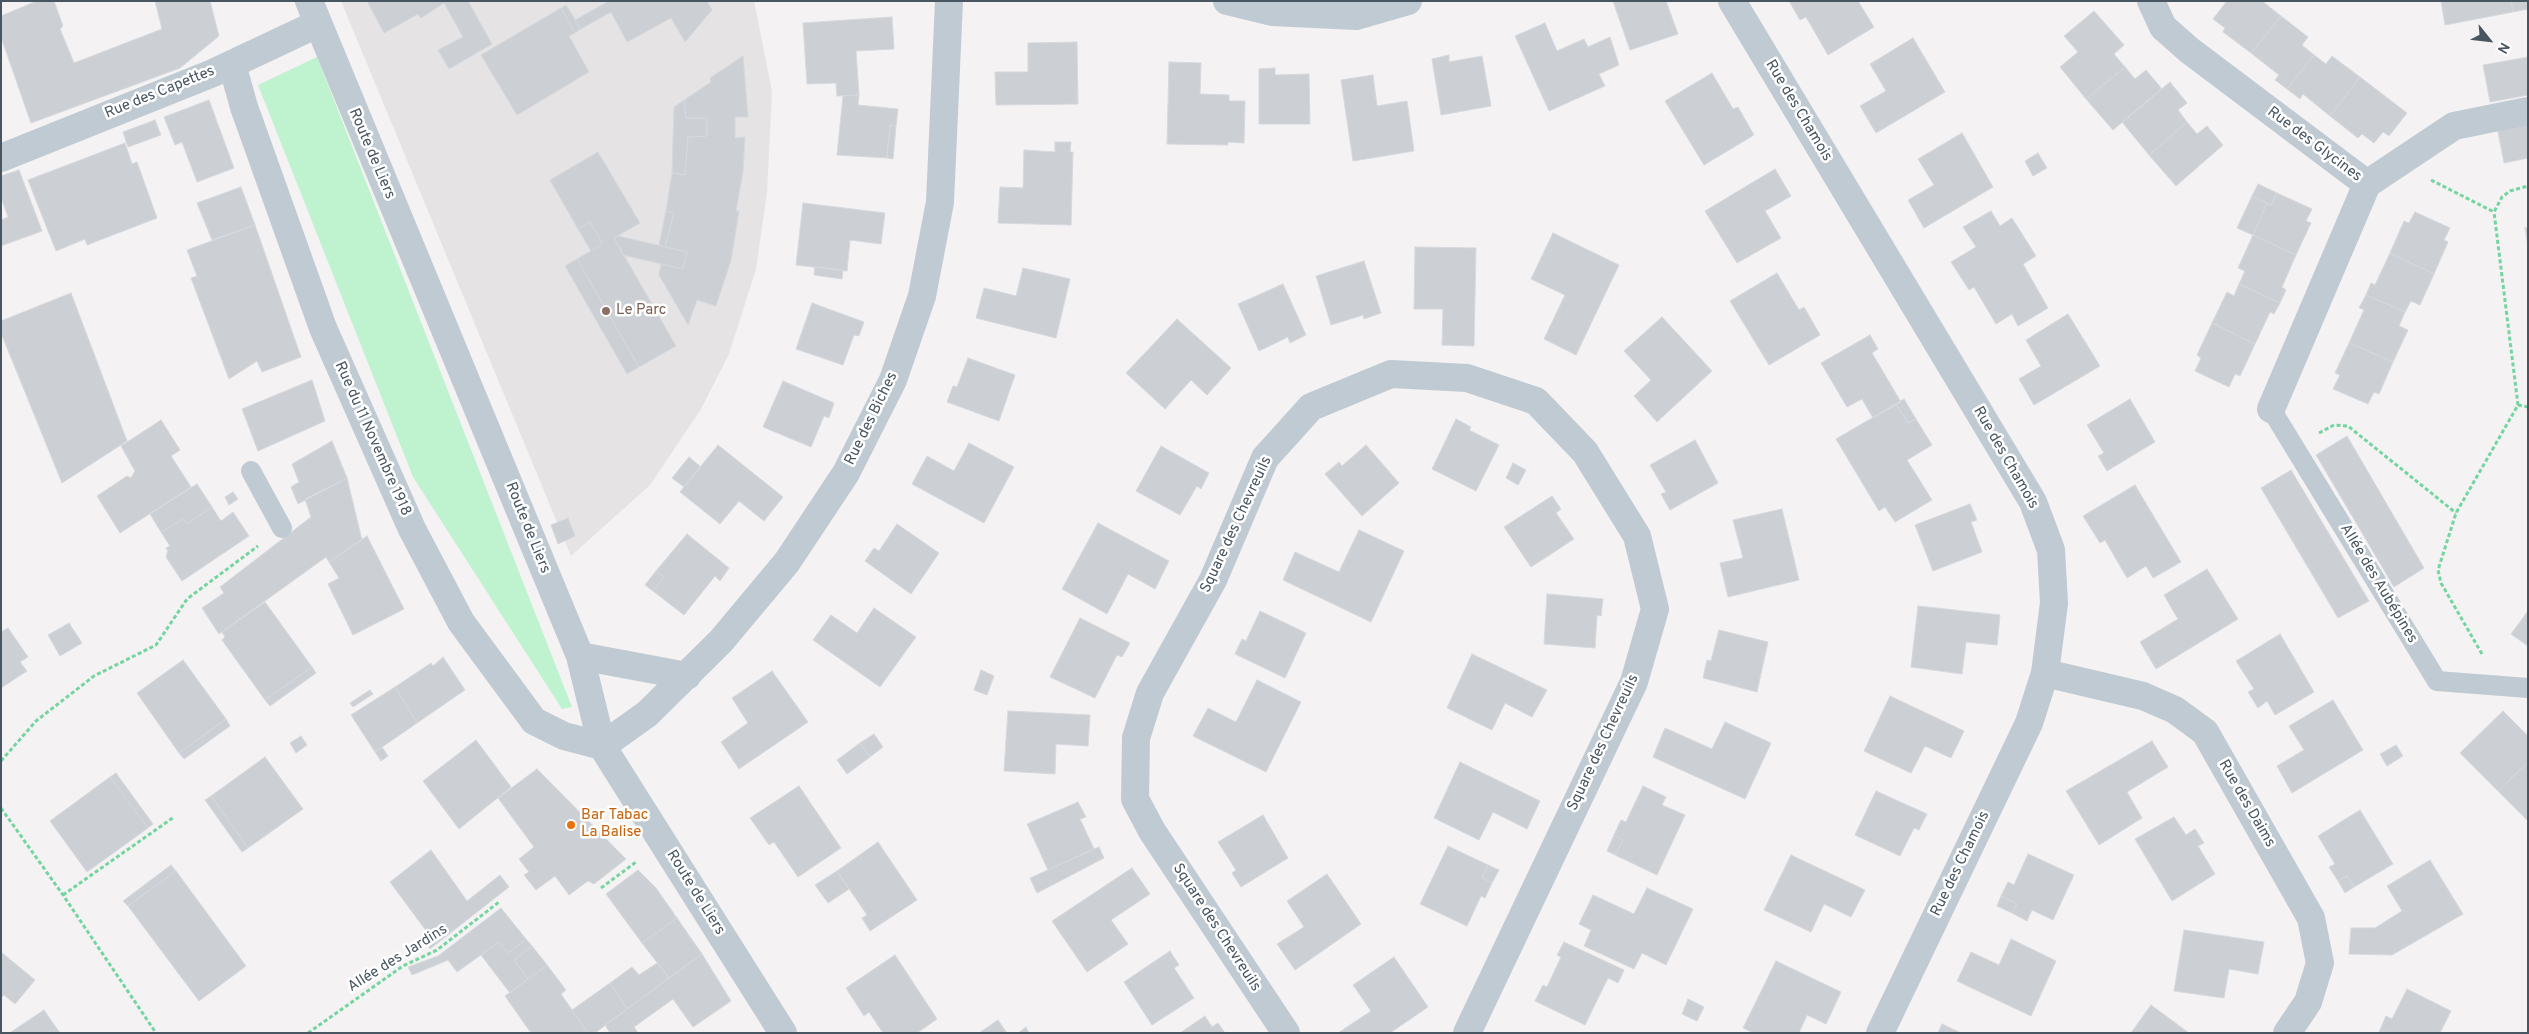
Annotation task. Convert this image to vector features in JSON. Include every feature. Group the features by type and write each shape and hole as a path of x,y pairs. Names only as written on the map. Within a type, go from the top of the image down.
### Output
{"street":[{"name":"Rue des Biches","path":"602,746 647,714 687,676 721,641 787,562 846,473 893,380 922,296 940,202 948,1"},
{"path":"1227,1 1356,16 1408,1"},
{"name":"Rue des Chamois","path":"1732,1 2033,502 2051,550 2054,603 2045,673 2029,723 1880,1033"},
{"name":"Rue des Glycines","path":"2151,1 2163,27 2189,50 2367,184 2271,409"},
{"name":"Rue des Capettes","path":"1,158 232,64 313,12"},
{"name":"Route de Liers","path":"313,12 580,656 602,746 783,1033"},
{"name":"Rue du 11 Novembre 1918","path":"232,64 244,106 323,328 412,529 461,622 534,721 564,736 602,746"},
{"path":"2367,184 2454,126 2528,110"},
{"name":"Square des Chevreuils","path":"1286,1033 1152,831 1135,799 1136,738 1150,693 1213,580 1266,458 1311,407 1391,374 1467,378 1536,401 1585,452 1637,536 1655,609 1634,682 1467,1033"},
{"path":"580,656 687,676"},
{"name":"Rue des Daims","path":"2045,673 2143,696 2176,710 2204,732 2310,918 2320,963 2308,1002 2287,1033"}],"lane":[{"name":"Allée des Aubépines","path":"2271,409 2437,681 2528,688"},
{"path":"251,471 282,528"}],"path":[{"path":"2398,162 2494,212"},
{"path":"2499,685 2438,576 2456,513 2518,405 2494,212 2502,197 2510,191 2528,186"},
{"path":"2518,405 2528,407"},
{"path":"2295,446 2334,425 2348,426 2456,513"},
{"path":"1,761 36,721 94,676 156,645 187,600 282,528"},
{"path":"1,808 63,895 156,1033"},
{"path":"63,895 174,817"},
{"path":"601,888 662,841"},
{"name":"Allée des Jardins","path":"308,1033 403,966 437,950 499,902"}],"shaded area":[{"name":"Le Parc","path":"341,1 754,1 772,92 767,192 756,269 729,354 701,409 650,485 571,556"}],"green space":[{"path":"317,57 572,707 562,709 413,477 258,85"}],"building":[{"path":"37,1 54,1 63,26 60,29 74,63 162,29 155,1 210,1 219,36 180,68 31,123 1,37 1,16"},
{"path":"367,1 468,1 492,44 449,69 438,50 463,37 444,3 421,18 418,14 384,33"},
{"path":"609,1 707,1 712,10 685,42 671,18 627,42 611,12 581,29 575,20"},
{"path":"1613,1 1666,1 1678,34 1630,50"},
{"path":"1789,1 1858,1 1874,27 1828,55 1806,17 1800,20"},
{"path":"2227,1 2262,1 2281,16 2251,53 2223,32 2225,28 2213,19"},
{"path":"2441,1 2511,1 2513,12 2445,25"},
{"path":"2511,1 2528,1 2528,9 2513,12"},
{"path":"566,5 581,29 575,33 561,8"},
{"path":"561,8 575,33 569,36 589,72 517,115 481,55"},
{"path":"2094,11 2124,45 2114,54 2125,67 2086,99 2060,67 2078,52 2064,36"},
{"path":"2281,16 2308,37 2302,45 2314,55 2287,89 2275,80 2279,75 2251,53"},
{"path":"892,17 894,49 856,51 859,95 837,96 836,83 807,84 803,23"},
{"path":"1545,23 1557,51 1584,39 1588,47 1610,37 1619,65 1599,74 1605,86 1549,111 1515,36"},
{"path":"1913,38 1945,92 1876,133 1860,106 1886,91 1870,64"},
{"path":"1077,42 1078,104 996,105 995,72 1028,72 1028,43"},
{"path":"1449,55 1449,62 1482,56 1491,106 1441,115 1432,59"},
{"path":"2314,55 2326,64 2332,56 2360,77 2330,116 2303,94 2300,99 2287,89"},
{"path":"743,56 748,117 735,117 735,138 745,137 743,171 736,211 739,211 731,260 716,306 697,300 688,325 659,275 661,264 683,269 687,252 665,247 674,213 666,211 672,173 685,175 688,137 707,136 707,118 686,118 684,100 711,82 710,78"},
{"path":"2528,57 2528,95 2490,102 2483,65"},
{"path":"1169,62 1201,63 1200,94 1229,95 1229,101 1245,101 1244,143 1228,142 1228,145 1167,144"},
{"path":"2125,67 2135,79 2146,70 2162,89 2113,130 2086,99"},
{"path":"1275,68 1275,75 1309,74 1310,124 1259,124 1259,69"},
{"path":"1712,73 1733,109 1738,107 1754,135 1704,165 1665,101"},
{"path":"1373,75 1377,106 1407,101 1414,151 1353,161 1341,80"},
{"path":"2360,77 2407,113 2389,136 2383,132 2374,143 2362,134 2358,138 2330,116"},
{"path":"2170,82 2187,103 2178,110 2187,122 2149,155 2122,122"},
{"path":"859,95 858,105 898,109 896,126 890,125 887,158 837,155 843,96"},
{"path":"209,100 234,168 197,182 182,142 175,145 164,117"},
{"path":"684,100 686,118 707,118 707,136 688,137 685,175 672,173 674,107"},
{"path":"155,120 161,135 128,147 123,132"},
{"path":"2528,121 2528,158 2504,163 2497,127"},
{"path":"2187,122 2197,134 2207,126 2223,145 2176,186 2149,155"},
{"path":"890,125 896,126 893,159 887,158"},
{"path":"1962,133 1993,187 1924,228 1908,200 1934,185 1918,159"},
{"path":"1055,142 1071,142 1070,152 1073,152 1071,225 998,223 1000,187 1023,188 1024,150 1055,152"},
{"path":"125,143 132,164 137,162 157,218 87,245 85,239 56,251 28,180"},
{"path":"598,152 640,223 614,238 676,346 639,367 577,259 603,244 590,222 578,229 550,180"},
{"path":"2038,153 2047,168 2033,176 2025,161"},
{"path":"1775,169 1791,196 1765,211 1781,238 1737,263 1705,211"},
{"path":"19,170 42,231 1,246 1,220 8,217 1,197 1,176"},
{"path":"2258,184 2277,193 2271,205 2252,196"},
{"path":"241,187 255,225 212,240 197,203"},
{"path":"2277,193 2312,209 2306,221 2311,223 2296,255 2253,235 2267,203 2271,205"},
{"path":"2252,196 2267,203 2253,235 2237,228"},
{"path":"803,203 885,213 881,244 850,240 847,271 796,265"},
{"path":"666,211 674,213 665,247 659,245"},
{"path":"1991,211 2000,226 2012,218 2036,256 2023,264 2048,308 2018,326 2012,314 1996,324 1974,287 1969,290 1951,262 1976,247 1963,227"},
{"path":"2415,212 2450,228 2444,240 2448,242 2434,274 2390,253 2404,221 2409,223"},
{"path":"590,222 603,244 591,251 578,229"},
{"path":"255,225 301,357 262,372 257,361 229,379 191,278 197,276 187,250"},
{"path":"2525,228 2528,228 2528,246"},
{"path":"1553,233 1619,265 1576,355 1544,339 1565,295 1531,279"},
{"path":"2253,235 2296,255 2282,287 2286,290 2280,303 2239,284 2245,271 2238,268"},
{"path":"618,236 687,252 683,269 623,255 614,238"},
{"path":"1415,247 1476,248 1474,346 1442,345 1443,309 1414,309"},
{"path":"2390,253 2434,274 2420,305 2411,301 2405,312 2366,295 2371,283 2375,285"},
{"path":"577,259 639,367 627,374 565,266"},
{"path":"1364,261 1381,313 1364,319 1363,315 1331,325 1316,276"},
{"path":"815,267 843,270 842,279 814,275"},
{"path":"1023,268 1070,279 1056,338 976,318 984,288 1016,296"},
{"path":"1777,273 1799,310 1804,307 1820,335 1769,365 1730,301"},
{"path":"1283,284 1306,335 1290,343 1288,337 1259,351 1238,304"},
{"path":"2239,284 2280,303 2274,314 2270,312 2255,344 2212,323 2227,292 2234,296"},
{"path":"71,293 127,441 62,483 1,333 1,321"},
{"path":"2366,295 2405,312 2399,326 2408,330 2393,362 2349,343 2364,310 2359,308"},
{"path":"812,303 864,322 859,336 854,335 843,365 796,349"},
{"path":"2068,314 2100,366 2034,405 2019,379 2041,366 2026,340"},
{"path":"1662,317 1712,371 1657,422 1634,396 1651,380 1624,351"},
{"path":"1177,319 1231,368 1207,395 1191,380 1165,409 1126,373"},
{"path":"2212,323 2255,344 2240,376 2235,374 2229,387 2195,371 2201,358 2197,355"},
{"path":"1870,335 1878,349 1872,353 1901,402 1873,418 1862,399 1847,407 1821,363"},
{"path":"2349,343 2393,362 2379,394 2374,392 2368,404 2333,389 2340,375 2335,373"},
{"path":"968,358 1015,375 999,421 947,402 953,386 957,387"},
{"path":"312,380 325,421 258,451 242,409"},
{"path":"783,381 834,403 829,418 824,416 811,447 763,427"},
{"path":"1904,399 1916,419 1908,423 1896,404"},
{"path":"2130,399 2155,442 2107,471 2098,456 2104,453 2087,425"},
{"path":"1896,404 1908,423 1916,419 1932,445 1907,460 1932,500 1895,522 1885,507 1879,511 1836,439"},
{"path":"1456,419 1471,427 1469,430 1499,445 1476,491 1432,469"},
{"path":"161,420 180,450 171,456 191,487 120,533 97,496 127,476 131,478 135,471 121,446"},
{"path":"2347,436 2424,568 2394,587 2316,455"},
{"path":"1695,440 1718,483 1670,510 1661,494 1666,492 1650,465"},
{"path":"332,441 347,478 298,504 291,487 299,482 292,464"},
{"path":"969,443 1014,467 984,523 912,484 927,456 954,471"},
{"path":"718,445 783,497 764,521 739,501 720,524 680,492"},
{"path":"1366,445 1399,483 1362,516 1325,474 1339,462 1342,466"},
{"path":"1161,446 1209,473 1201,489 1197,486 1180,515 1136,491"},
{"path":"689,457 701,467 684,487 672,478"},
{"path":"1513,463 1526,470 1518,485 1506,478"},
{"path":"2291,470 2369,601 2338,618 2261,488"},
{"path":"347,478 362,540 329,562 326,557 219,634 202,608 224,593 220,587 311,517 305,499"},
{"path":"197,484 212,507 187,524 183,519 161,532 150,514"},
{"path":"2135,485 2181,562 2153,578 2146,566 2127,578 2105,540 2100,543 2083,516"},
{"path":"233,492 238,499 229,505 225,497"},
{"path":"1552,496 1561,509 1556,513 1574,539 1531,567 1504,527"},
{"path":"1970,504 1977,520 1971,522 1982,552 1933,571 1915,525"},
{"path":"212,507 221,521 233,512 249,536 182,581 166,557 168,551 166,548 170,546 161,532 183,519 187,524"},
{"path":"1782,509 1799,580 1728,597 1720,563 1743,558 1733,520"},
{"path":"568,518 575,536 558,544 551,525"},
{"path":"1098,523 1169,561 1155,589 1128,574 1107,614 1062,589"},
{"path":"897,524 939,553 911,594 865,561 874,548 879,551"},
{"path":"1359,530 1404,551 1371,622 1283,580 1295,552 1339,572"},
{"path":"687,534 729,568 720,581 715,576 684,615 653,591 664,577 656,571"},
{"path":"367,536 404,609 353,635 328,584 339,578 329,562"},
{"path":"2207,569 2238,619 2156,669 2140,642 2178,619 2164,595"},
{"path":"656,571 664,577 653,591 645,585"},
{"path":"1547,594 1603,599 1601,616 1597,615 1595,648 1544,644"},
{"path":"265,602 312,667 265,700 222,640 225,637 222,632"},
{"path":"1918,606 2000,615 1997,645 1966,642 1962,674 1911,667"},
{"path":"874,608 916,637 880,687 813,640 831,615 857,633"},
{"path":"1260,611 1306,633 1285,678 1235,654 1242,639 1246,641"},
{"path":"2528,611 2528,646 2511,634"},
{"path":"1080,618 1130,643 1122,657 1117,655 1095,698 1050,677"},
{"path":"69,623 82,643 60,656 48,635"},
{"path":"8,628 28,657 20,662 27,671 1,688 1,632"},
{"path":"1719,630 1768,642 1757,692 1703,678 1707,660 1711,661"},
{"path":"2280,634 2314,692 2275,715 2267,701 2258,708 2248,692 2254,689 2236,661"},
{"path":"1472,654 1547,690 1532,717 1505,703 1492,730 1447,708"},
{"path":"443,657 465,690 417,723 395,687 431,663 433,666"},
{"path":"183,660 226,719 179,753 137,693"},
{"path":"312,667 316,673 270,706 265,700"},
{"path":"981,670 994,676 987,695 974,690"},
{"path":"772,671 808,722 739,769 721,742 748,723 732,698"},
{"path":"1257,680 1301,702 1266,772 1193,736 1208,708 1236,722"},
{"path":"395,687 417,723 375,752 351,715"},
{"path":"370,690 373,694 353,707 350,703"},
{"path":"1890,696 1964,731 1951,758 1925,746 1911,773 1864,751"},
{"path":"2333,700 2363,750 2292,793 2277,766 2304,750 2289,726"},
{"path":"1008,711 1090,715 1088,746 1056,744 1055,774 1004,771"},
{"path":"2503,711 2528,736 2528,762 2498,791 2460,753"},
{"path":"226,719 230,726 184,759 179,753"},
{"path":"1725,722 1771,743 1745,799 1653,757 1665,728 1712,749"},
{"path":"874,734 883,747 870,757 860,743"},
{"path":"301,736 307,745 296,753 290,743"},
{"path":"476,740 511,787 459,829 423,781"},
{"path":"2152,741 2168,767 2127,792 2142,818 2099,845 2066,791"},
{"path":"860,743 870,757 847,774 837,760"},
{"path":"2396,745 2403,756 2387,766 2380,754"},
{"path":"382,747 388,756 381,761 375,752"},
{"path":"265,757 303,809 248,848 211,796"},
{"path":"1460,762 1540,801 1527,829 1493,812 1479,840 1434,818"},
{"path":"2528,762 2528,821 2498,791"},
{"path":"537,769 626,859 594,884 588,881 569,895 555,876 536,890 524,875 529,872 519,859 534,847 498,798"},
{"path":"116,773 153,824 148,828 110,777"},
{"path":"110,777 148,828 87,872 50,821"},
{"path":"799,786 841,848 798,877 774,842 769,845 750,818"},
{"path":"1643,786 1666,797 1662,805 1685,815 1657,875 1615,855 1623,840 1614,835 1621,820 1626,822"},
{"path":"1876,791 1927,814 1919,830 1914,828 1900,856 1855,835"},
{"path":"211,796 248,848 242,852 205,800"},
{"path":"1078,802 1086,817 1080,819 1094,849 1048,870 1027,824"},
{"path":"2360,810 2393,864 2354,887 2347,876 2338,881 2329,867 2335,864 2318,836"},
{"path":"1263,815 1288,858 1241,887 1232,873 1236,870 1218,842"},
{"path":"2174,817 2186,835 2195,829 2204,843 2198,846 2215,874 2172,901 2135,839"},
{"path":"1614,835 1623,840 1615,855 1607,851"},
{"path":"878,842 917,900 870,931 862,918 867,915 837,871"},
{"path":"1448,846 1488,865 1482,878 1492,883 1485,898 1481,896 1467,926 1420,904"},
{"path":"1099,847 1104,858 1037,893 1030,878"},
{"path":"431,850 467,901 500,875 509,887 430,949 425,941 430,936 390,882"},
{"path":"2028,854 2074,875 2053,920 2032,910 2027,921 2012,913 2017,904 2001,896 2008,882 2014,885"},
{"path":"1791,855 1865,890 1851,917 1824,904 1811,932 1764,910"},
{"path":"2430,860 2463,914 2392,955 2349,954 2351,928 2375,928 2402,911 2387,886"},
{"path":"171,865 176,871 128,906 123,901"},
{"path":"1488,865 1499,870 1492,883 1482,878"},
{"path":"1132,868 1150,894 1111,920 1128,944 1087,972 1052,921"},
{"path":"638,870 656,888 677,918 642,943 606,894"},
{"path":"176,871 246,966 199,1001 128,906"},
{"path":"837,871 849,889 828,903 815,885"},
{"path":"1327,874 1361,924 1295,970 1277,944 1304,927 1287,901"},
{"path":"2347,876 2354,887 2345,893 2338,881"},
{"path":"1647,888 1693,909 1666,965 1642,953 1634,969 1584,946 1591,930 1579,924 1593,895 1634,914"},
{"path":"2001,896 2017,904 2012,913 1997,906"},
{"path":"501,908 526,939 508,953 499,942 457,972 448,960 412,975 408,967 438,956"},
{"path":"677,918 702,954 669,978 642,943"},
{"path":"2184,930 2264,942 2258,974 2229,969 2224,998 2174,991"},
{"path":"526,939 532,946 514,960 528,979 510,993 481,955 499,942 508,953"},
{"path":"2011,939 2056,961 2031,1016 1957,981 1971,952 1999,965"},
{"path":"1564,942 1624,970 1618,983 1608,978 1585,1025 1535,1001 1543,985 1547,987 1561,957 1557,955"},
{"path":"532,946 547,965 528,979 514,960"},
{"path":"1170,951 1179,965 1174,968 1194,998 1152,1025 1124,982"},
{"path":"1,952 35,980 15,1004 4,995 1,998"},
{"path":"702,954 731,1001 693,1027 673,999 634,1027 638,1033 610,1033 605,1025"},
{"path":"895,955 937,1019 917,1033 883,1033 869,1012 864,1016 846,988"},
{"path":"1394,957 1428,1007 1390,1033 1338,1033 1371,1011 1353,985"},
{"path":"1776,961 1841,992 1826,1024 1807,1015 1799,1033 1753,1033 1743,1028"},
{"path":"657,963 669,978 627,1009 610,983 632,967 639,975"},
{"path":"547,965 566,990 561,994 588,1033 531,1033 505,996"},
{"path":"610,983 627,1009 595,1033 588,1033 572,1010"},
{"path":"2407,989 2451,1011 2440,1033 2379,1032 2386,1016 2392,1019"},
{"path":"1688,999 1704,1007 1697,1021 1682,1014"},
{"path":"2151,1005 2189,1033 2131,1033"},
{"path":"44,1010 60,1033 11,1033 11,1032"},
{"path":"1205,1016 1212,1027 1218,1023 1225,1033 1180,1033"},
{"path":"998,1020 1007,1033 979,1033"},
{"path":"1942,1024 1961,1033 1938,1033"},
{"path":"1026,1027 1029,1033 1018,1033"}],"place":[{"name":"Le Parc","path":"606,311"},
{"name":"Bar Tabac La Balise","path":"571,825"}]}
